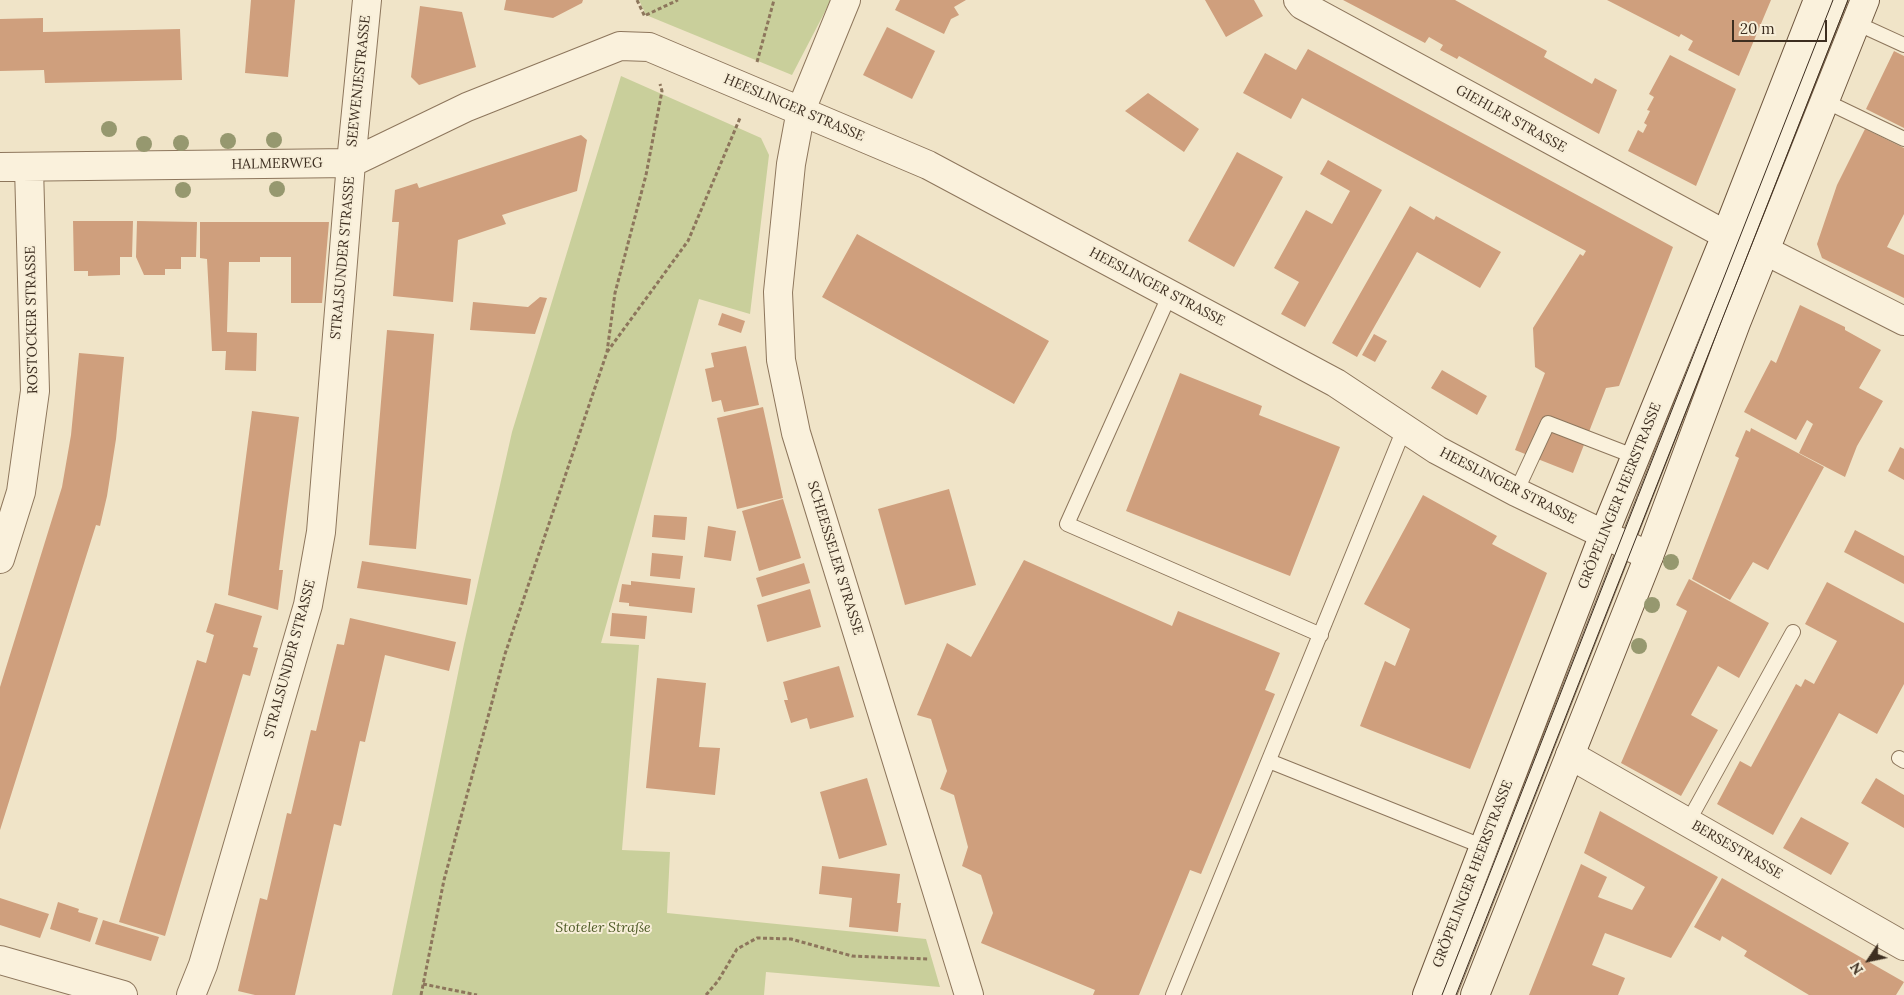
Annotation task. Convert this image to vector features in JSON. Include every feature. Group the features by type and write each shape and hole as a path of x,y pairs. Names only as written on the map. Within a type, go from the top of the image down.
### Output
{"street":[{"name":"SEEWENJESTRASSE","path":"351,163 367,0"},
{"name":"SCHEESSELER STRASSE","path":"846,0 802,110 791,164 778,292 781,360 796,433 969,995"},
{"name":"GIEHLER STRASSE","path":"1298,0 1302,5 1726,236"},
{"name":"GRÖPELINGER HEERSTRASSE","path":"1475,995 1570,754 1626,545 1636,457 1726,236 1818,0"},
{"name":"GRÖPELINGER HEERSTRASSE","path":"1427,995 1484,847 1626,545 1736,323 1860,12"},
{"name":"HALMERWEG","path":"0,167 351,163 467,107 620,46 650,47"},
{"name":"HEESLINGER STRASSE","path":"650,47 928,165 1336,383 1437,450 1516,492 1626,545"},
{"name":"STRALSUNDER STRASSE","path":"191,995 203,965 308,606 321,532 351,163"},
{"name":"ROSTOCKER STRASSE","path":"0,559 21,492 35,392 29,167"},
{"path":"1766,251 1904,321"},
{"name":"BERSESTRASSE","path":"1570,754 1904,946"},
{"path":"0,960 123,995"}],"lane":[{"path":"1450,995 1840,0"},
{"path":"1860,12 1904,45"},
{"path":"1825,102 1904,139"},
{"path":"1170,294 1067,524 1321,635"},
{"path":"1516,492 1548,423 1636,457"},
{"path":"1173,995 1404,429"},
{"path":"1688,822 1793,632"},
{"path":"1269,761 1484,847"}],"path":[{"path":"607,352 688,241 734,136 750,88 774,0"},
{"path":"421,995 444,880 505,654 607,352 615,293 646,175 662,91 650,47"},
{"path":"706,995 718,981 737,949 757,938 791,939 852,956 900,960 926,960 956,952"},
{"path":"424,984 476,995"}],"green space":[{"path":"639,0 831,0 792,75 646,15"},
{"name":"Stoteler Straße","path":"621,76 761,138 769,155 750,314 699,299 601,643 639,645 622,850 670,852 667,913 926,939 940,987 766,972 764,995 392,995 464,644 512,432"}],"building":[{"path":"251,0 295,0 288,77 245,73"},
{"path":"506,0 583,0 582,3 553,18 504,10"},
{"path":"900,0 966,0 954,7 959,15 951,19 944,34 895,10"},
{"path":"1205,0 1254,0 1263,16 1226,37"},
{"path":"1343,0 1455,0 1547,51 1544,57 1592,84 1595,78 1617,90 1599,134 1459,56 1457,59 1440,50 1443,45 1429,37 1425,43"},
{"path":"1607,0 1771,0 1739,76 1688,50 1693,41 1681,34 1679,37"},
{"path":"420,6 462,12 476,67 419,85 411,77"},
{"path":"43,18 43,32 180,29 182,80 45,83 44,70 0,71 0,19"},
{"path":"887,27 935,51 912,99 863,75"},
{"path":"1308,49 1673,247 1619,386 1606,388 1573,473 1515,450 1545,373 1535,367 1533,328 1580,254 1583,256 1586,251 1302,98 1291,119 1243,93 1265,53 1296,70"},
{"path":"1894,51 1904,56 1904,128 1866,109"},
{"path":"1670,55 1736,89 1696,186 1628,151 1638,130 1643,133 1647,125 1644,123 1650,111 1647,110 1654,97 1649,94"},
{"path":"1148,93 1199,129 1184,152 1125,111"},
{"path":"1865,129 1904,148 1904,214 1887,247 1904,255 1904,298 1822,258 1817,244 1837,185"},
{"path":"581,135 587,140 577,191 502,215 506,224 458,240 453,302 393,296 399,222 392,222 395,190 417,183 419,188"},
{"path":"1237,152 1283,177 1234,267 1188,241"},
{"path":"1328,160 1382,190 1305,327 1281,314 1299,282 1274,268 1306,210 1332,224 1350,191 1320,174"},
{"path":"1410,206 1434,220 1436,216 1501,252 1480,288 1417,252 1357,357 1332,343"},
{"path":"73,221 133,221 132,257 120,257 120,275 88,276 88,271 74,271"},
{"path":"137,221 197,222 196,257 181,257 181,269 165,269 165,275 144,275 136,257"},
{"path":"200,222 329,222 322,303 291,303 291,257 260,257 260,262 229,262 227,332 257,333 256,371 225,370 226,351 212,351 207,259 200,258"},
{"path":"857,234 1049,341 1014,404 822,297"},
{"path":"540,297 547,298 535,334 470,330 473,302 528,307"},
{"path":"1800,305 1845,327 1845,330 1881,350 1859,388 1883,401 1857,446 1845,477 1799,453 1813,424 1807,420 1796,440 1744,412 1771,360 1776,363"},
{"path":"722,313 745,321 741,333 718,325"},
{"path":"387,330 434,334 416,549 369,545"},
{"path":"1374,334 1387,341 1375,362 1362,355"},
{"path":"746,346 759,405 724,412 721,400 712,402 705,369 714,367 711,353"},
{"path":"79,353 124,357 116,439 107,496 100,526 96,525 0,830 0,687 62,487 71,435"},
{"path":"1442,370 1487,396 1477,415 1431,388"},
{"path":"1180,373 1262,406 1259,415 1340,447 1290,576 1126,511"},
{"path":"763,407 783,498 737,509 717,418"},
{"path":"252,411 299,417 279,570 283,570 278,610 228,595"},
{"path":"1751,428 1824,467 1768,570 1753,562 1730,600 1692,579 1739,458 1735,456 1746,430 1750,432"},
{"path":"1900,447 1904,449 1904,480 1888,471"},
{"path":"949,489 976,585 905,605 878,509"},
{"path":"1423,495 1497,536 1492,544 1547,573 1470,769 1360,726 1385,661 1395,666 1410,629 1364,604"},
{"path":"783,499 801,558 759,571 742,511"},
{"path":"654,515 687,517 685,540 652,537"},
{"path":"708,526 736,531 731,561 704,557"},
{"path":"1855,530 1904,556 1904,584 1844,552"},
{"path":"652,553 683,556 680,579 650,576"},
{"path":"1024,560 1172,626 1178,611 1280,653 1265,690 1275,694 1201,874 1190,870 1139,995 1093,995 1095,990 981,943 993,913 981,875 962,866 968,847 954,795 940,789 947,771 931,719 917,715 947,643 971,657"},
{"path":"362,561 471,579 467,605 357,588"},
{"path":"804,563 810,583 762,597 756,578"},
{"path":"1689,579 1769,623 1739,678 1718,666 1691,715 1718,730 1681,796 1621,763 1687,611 1676,605"},
{"path":"631,581 695,588 692,613 629,606 629,603 619,602 622,584 631,585"},
{"path":"1827,582 1904,623 1904,684 1877,734 1839,713 1773,835 1717,804 1740,761 1751,767 1796,684 1801,687 1805,679 1814,684 1837,641 1805,624"},
{"path":"810,589 821,627 767,642 757,605"},
{"path":"215,603 262,616 253,647 258,648 250,676 243,674 165,936 119,922 197,660 206,663 214,635 206,632"},
{"path":"612,613 647,616 645,639 610,636"},
{"path":"350,618 456,642 449,671 385,655 365,742 360,741 341,826 334,824 295,995 255,995 238,991 260,898 267,900 287,813 291,814 311,730 316,731 337,644 344,645"},
{"path":"839,666 854,717 810,729 807,718 791,723 784,700 788,700 783,682"},
{"path":"657,678 706,683 699,747 720,748 715,795 646,788"},
{"path":"867,778 887,845 839,859 820,792"},
{"path":"1876,778 1904,795 1904,828 1861,803"},
{"path":"1600,811 1718,877 1671,958 1605,933 1592,965 1625,978 1618,995 1529,995 1581,864 1607,877 1598,897 1632,910 1645,887 1584,853"},
{"path":"1801,817 1849,843 1831,875 1783,848"},
{"path":"822,866 900,874 897,903 901,903 898,932 849,927 852,898 819,894"},
{"path":"1722,878 1904,982 1896,995 1809,995 1744,956 1747,951 1722,936 1720,941 1694,927"},
{"path":"0,898 49,914 40,938 0,925"},
{"path":"58,902 79,909 78,912 98,918 90,942 50,929"},
{"path":"103,920 159,937 151,961 95,944"}],"tram line":[{"path":"1442,995 1833,0"},
{"path":"1456,995 1848,0"}]}
